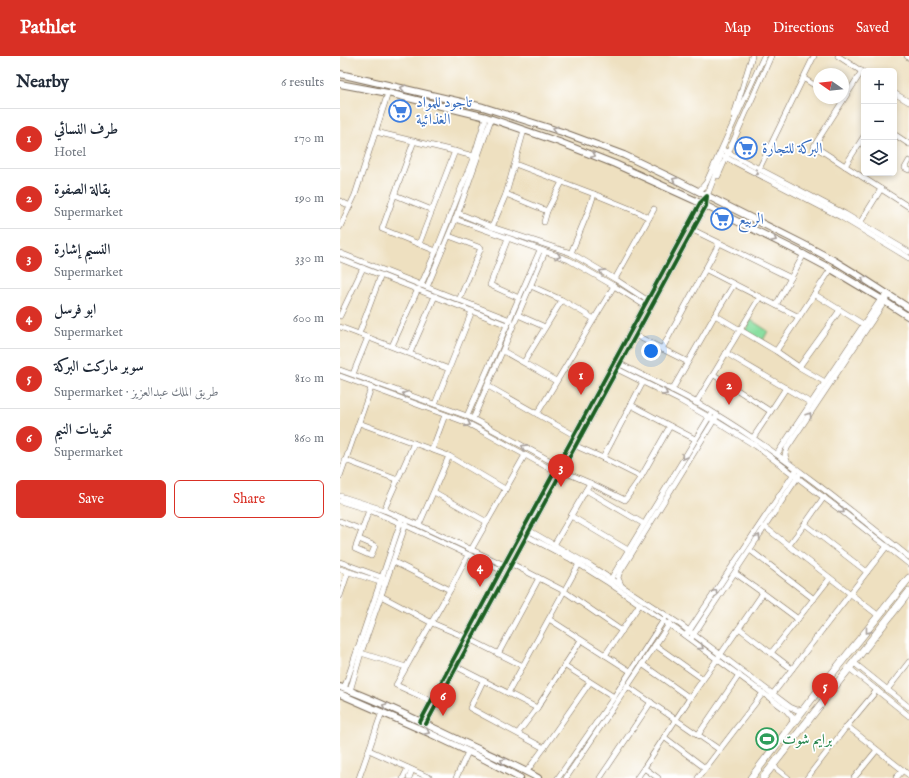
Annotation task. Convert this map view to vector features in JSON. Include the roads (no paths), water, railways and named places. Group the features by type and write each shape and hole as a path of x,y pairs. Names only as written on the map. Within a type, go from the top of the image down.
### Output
{"highway":[{"path":"751,778 909,578"},
{"path":"762,778 909,592"}],"main road":[{"path":"340,74 483,107 562,132 624,156 699,191 835,261 909,308"},
{"path":"340,84 489,118 615,164 703,204 804,254 883,300 909,317"},
{"path":"343,690 382,712 468,752 509,775 520,778"},
{"path":"343,690 403,713 527,771 538,778"}],"street":[{"path":"726,151 728,135 752,56"},
{"path":"699,191 706,183 764,56"},
{"path":"713,186 726,151 771,56"},
{"path":"759,169 814,56"},
{"path":"838,56 861,71"},
{"path":"849,92 861,75"},
{"path":"803,78 813,84"},
{"path":"340,227 354,195 388,94"},
{"path":"897,94 909,102"},
{"path":"841,104 814,146 909,207"},
{"path":"392,346 436,251 489,118"},
{"path":"427,287 449,236 489,118"},
{"path":"492,227 506,194 524,130"},
{"path":"376,132 474,156"},
{"path":"897,136 909,144"},
{"path":"845,166 861,140"},
{"path":"414,141 382,229 436,251"},
{"path":"419,244 455,151"},
{"path":"726,151 845,214 909,252"},
{"path":"423,723 431,701 502,568 646,302 703,204 724,157"},
{"path":"724,157 841,217 909,258"},
{"path":"909,161 905,168 909,170"},
{"path":"515,164 594,194 649,218"},
{"path":"544,222 547,211 562,182"},
{"path":"860,223 881,189"},
{"path":"506,194 547,211"},
{"path":"571,254 594,194"},
{"path":"395,195 432,210"},
{"path":"340,201 350,206"},
{"path":"423,723 457,668 618,366 693,230 703,204"},
{"path":"615,279 654,209"},
{"path":"456,216 571,254 615,279 646,302"},
{"path":"456,216 508,238 569,260 614,286 646,302"},
{"path":"693,230 791,278"},
{"path":"449,236 482,248 459,300"},
{"path":"508,238 490,286 519,298"},
{"path":"662,349 719,244"},
{"path":"473,419 531,286 543,251"},
{"path":"467,416 519,298 543,251"},
{"path":"340,253 419,287 435,296 507,325"},
{"path":"776,305 804,254"},
{"path":"340,258 381,275 419,287 427,287 510,320"},
{"path":"340,316 363,268"},
{"path":"705,269 799,317"},
{"path":"776,351 831,269"},
{"path":"359,334 381,275"},
{"path":"672,390 734,284"},
{"path":"531,286 562,300 594,319"},
{"path":"537,414 614,286"},
{"path":"814,294 863,324"},
{"path":"777,454 863,324 888,294"},
{"path":"410,353 435,296"},
{"path":"696,403 760,297"},
{"path":"524,362 562,300"},
{"path":"786,461 785,455 787,448 883,300"},
{"path":"799,368 840,310"},
{"path":"435,404 472,311"},
{"path":"518,315 545,327"},
{"path":"715,315 776,351 799,368 824,382"},
{"path":"340,327 449,369"},
{"path":"635,335 688,362"},
{"path":"353,374 368,337"},
{"path":"503,351 556,381"},
{"path":"726,353 811,402"},
{"path":"618,366 643,382 713,416 753,438 777,454 824,497 909,564"},
{"path":"618,366 672,390 696,403 756,446 847,507 909,557"},
{"path":"340,370 467,416 558,465"},
{"path":"714,375 770,411"},
{"path":"340,377 465,422 554,472"},
{"path":"603,458 643,382"},
{"path":"488,386 574,435"},
{"path":"340,476 371,388"},
{"path":"753,438 786,388"},
{"path":"631,405 695,439"},
{"path":"432,450 445,415"},
{"path":"610,581 695,439 713,416"},
{"path":"622,586 618,578 619,574 713,416"},
{"path":"359,423 449,456 505,489"},
{"path":"619,509 670,426"},
{"path":"384,510 414,443"},
{"path":"576,446 640,476"},
{"path":"431,701 396,685 432,623 524,455"},
{"path":"419,525 449,456"},
{"path":"346,460 398,480"},
{"path":"562,471 625,500"},
{"path":"690,640 765,527 797,473"},
{"path":"685,636 797,473"},
{"path":"554,544 590,483"},
{"path":"586,490 644,524"},
{"path":"434,492 487,522"},
{"path":"340,496 384,510 404,522 502,568"},
{"path":"789,545 824,497"},
{"path":"340,501 404,522 419,525 469,553"},
{"path":"359,539 369,510"},
{"path":"570,516 628,550"},
{"path":"340,521 362,530"},
{"path":"343,690 361,653 381,596 383,581 394,562 404,522"},
{"path":"343,690 404,522"},
{"path":"805,524 867,572"},
{"path":"765,527 879,616"},
{"path":"530,531 591,566 640,604 665,618 672,619 694,635 739,675 763,693 790,710 804,710"},
{"path":"527,536 622,586 665,618 669,624 690,640 719,657 772,695 790,710 793,723"},
{"path":"772,695 886,546"},
{"path":"750,550 814,599"},
{"path":"340,562 383,581"},
{"path":"394,562 450,590"},
{"path":"512,564 564,591 622,630"},
{"path":"508,693 579,564"},
{"path":"340,569 383,581"},
{"path":"340,596 348,572"},
{"path":"735,573 798,619"},
{"path":"498,654 539,578"},
{"path":"771,653 830,578"},
{"path":"637,778 690,698 763,593"},
{"path":"381,596 432,623 465,637"},
{"path":"605,655 640,604"},
{"path":"558,778 614,697 665,618"},
{"path":"549,619 630,671"},
{"path":"566,778 672,619"},
{"path":"739,628 792,668"},
{"path":"471,640 523,666"},
{"path":"518,733 537,708 581,640"},
{"path":"655,645 703,679"},
{"path":"361,653 406,667"},
{"path":"887,690 909,662"},
{"path":"642,664 690,698"},
{"path":"851,665 909,707"},
{"path":"851,665 877,690 909,716"},
{"path":"564,666 614,697"},
{"path":"457,668 537,708"},
{"path":"698,735 739,675"},
{"path":"483,681 470,708 544,748"},
{"path":"527,771 590,682"},
{"path":"627,686 720,750"},
{"path":"807,778 877,690"},
{"path":"698,778 763,693"},
{"path":"600,778 651,702"},
{"path":"359,778 382,712"},
{"path":"848,726 909,775"},
{"path":"664,737 705,768"},
{"path":"369,750 430,778"},
{"path":"854,778 877,750"},
{"path":"456,778 468,752"},
{"path":"772,765 788,778"},
{"path":"644,768 658,778"},
{"path":"403,778 410,769"},
{"path":"409,778 410,769"},
{"path":"896,778 903,770"}],"place":[{"name":"تاجود للمواد الغذائية","path":"400,111"},
{"name":"البركة للتجارة","path":"746,148"},
{"name":"الربيع","path":"722,219"},
{"name":"طرف النسائي","path":"581,395"},
{"name":"بقالة الصفوة","path":"729,405"},
{"name":"النسيم إشارة","path":"561,487"},
{"name":"ابو فرسل","path":"480,587"},
{"name":"سوبر ماركت البركة","path":"825,706"},
{"name":"تموينات النيم","path":"443,716"},
{"name":"برايم شوت","path":"767,739"}]}
